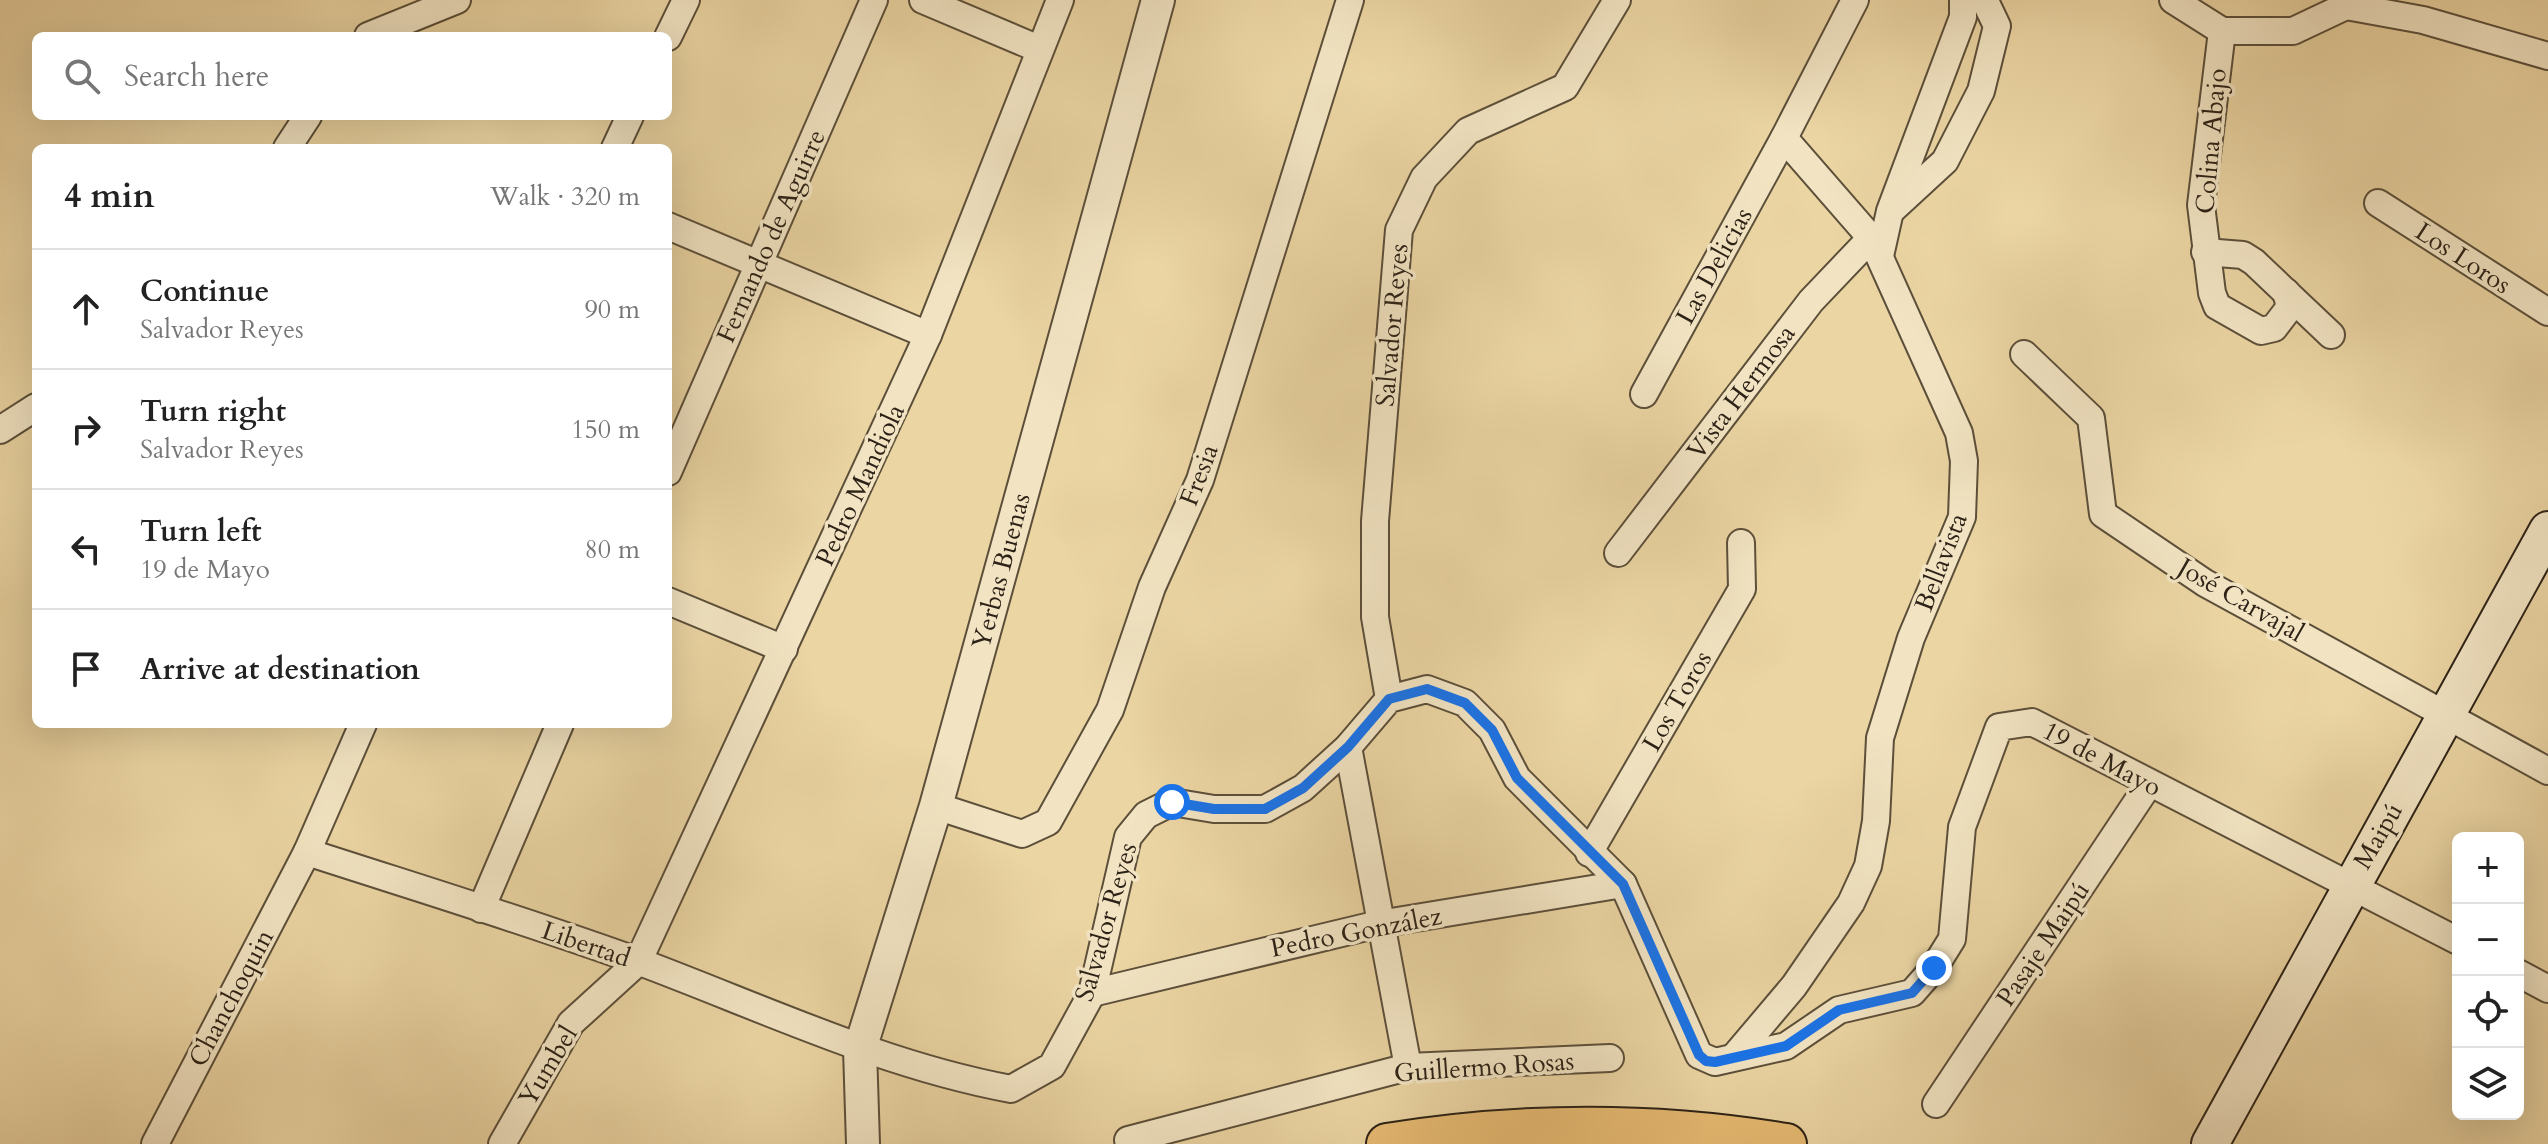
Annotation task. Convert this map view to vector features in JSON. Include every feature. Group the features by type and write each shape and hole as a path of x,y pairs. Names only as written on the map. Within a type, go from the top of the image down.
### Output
{"main road":[{"name":"Maipú","path":"2210,1144 2350,884 2548,530"},
{"path":"1387,1144 1529,1129 1786,1144"}],"street":[{"path":"378,32 457,0"},
{"path":"670,32 686,0"},
{"name":"Fernando de Aguirre","path":"672,463 874,0"},
{"path":"923,0 1039,49"},
{"name":"Pedro Mandiola","path":"638,962 928,335 1060,0"},
{"name":"Yerbas Buenas","path":"863,1144 860,1049 936,806 1158,0"},
{"name":"Fresia","path":"936,806 1022,834 1048,822 1110,710 1152,587 1200,480 1350,0"},
{"name":"Salvador Reyes","path":"860,1049 959,1079 1011,1089 1052,1066 1092,993 1128,837 1146,815 1172,802 1214,809 1265,809 1303,788 1348,747 1389,699 1375,617 1375,521 1399,230 1424,178 1468,131 1565,87 1617,0"},
{"name":"Las Delicias","path":"1644,394 1784,138 1855,0"},
{"path":"2173,0 2222,31 2293,31 2346,6 2423,20 2548,56"},
{"path":"1784,138 1876,247 1890,211 1976,2 1997,26 1981,91 1945,161 1890,211"},
{"name":"Colina Abajo","path":"2222,31 2201,205 2205,252 2217,306 2261,331 2274,328 2290,307 2286,292"},
{"path":"290,144 305,120"},
{"path":"617,144 628,120"},
{"name":"Los Loros","path":"2378,203 2548,312"},
{"path":"672,228 928,335"},
{"name":"Vista Hermosa","path":"1618,553 1811,301 1876,247"},
{"name":"Bellavista","path":"1734,1057 1794,986 1851,903 1868,866 1876,821 1883,725 1911,638 1962,517 1964,461 1959,433 1876,247"},
{"name":"Colina Abajo","path":"2205,252 2243,255 2331,335"},
{"name":"José Carvajal","path":"2024,354 2091,418 2103,514 2205,583 2548,771"},
{"path":"0,430 32,410"},
{"name":"Los Toros","path":"1589,853 1742,589 1741,543"},
{"path":"672,603 784,649"},
{"path":"1389,699 1427,689 1465,703 1492,730 1517,778 1623,884 1699,1055 1706,1061 1715,1062 1734,1057"},
{"name":"19 de Mayo","path":"1734,1057 1786,1046 1839,1010 1912,993 1934,968 1952,939 1962,827 1999,727 2032,722 2452,938"},
{"name":"Chanchoquin","path":"155,1144 307,852 361,728"},
{"path":"481,909 558,728"},
{"path":"1348,747 1408,1067"},
{"name":"Pasaje Maipú","path":"1936,1104 2149,784"},
{"name":"Libertad","path":"307,852 638,962 860,1049"},
{"name":"Pedro González","path":"1092,993 1379,924 1623,884"},
{"name":"Yumbel","path":"502,1144 571,1023 638,962"},
{"path":"2524,976 2548,989"},
{"name":"Guillermo Rosas","path":"1128,1140 1408,1067 1610,1058"}],"route":[{"path":"1172,802 1214,809 1265,809 1303,788 1348,747 1389,699 1427,689 1465,703 1492,730 1517,778 1568,833 1623,884 1699,1055 1706,1061 1715,1062 1757,1050 1786,1046 1839,1010 1912,993 1934,968"}]}
